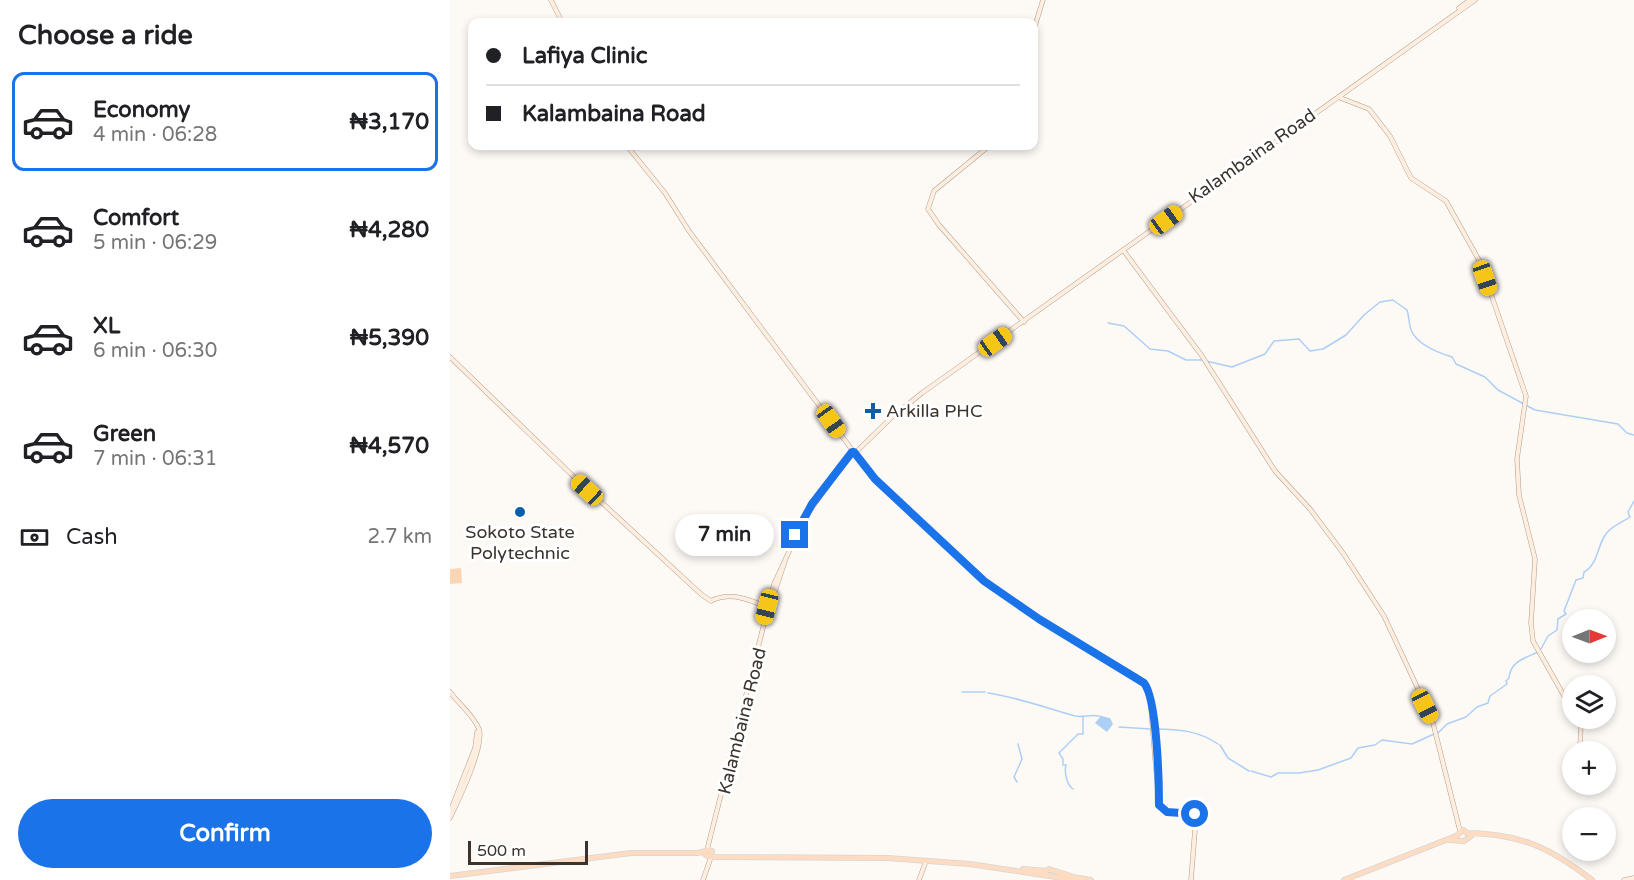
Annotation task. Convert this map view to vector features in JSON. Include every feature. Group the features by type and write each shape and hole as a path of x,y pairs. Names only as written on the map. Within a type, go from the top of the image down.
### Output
{"main road":[{"path":"1458,835 1464,841 1467,835"},
{"path":"1350,880 1458,835"},
{"path":"1344,880 1458,835 1504,835 1537,844 1560,856 1590,880"},
{"path":"450,875 465,875 631,853 696,853 926,861 1091,880"},
{"path":"450,875 632,856 722,854 899,856 1020,869 1076,879"}],"street":[{"path":"551,0 560,18"},
{"path":"1037,18 1043,0"},
{"name":"Kalambaina Road","path":"709,854 768,608 781,566 812,504 853,453 912,399 1470,0"},
{"path":"853,453 912,400 1475,0"},
{"path":"1338,97 1370,109 1390,136 1411,178 1446,201 1480,262 1526,396 1517,459 1519,495 1536,566 1531,623 1533,641 1562,692"},
{"path":"630,150 665,193 689,231 858,460 919,522 984,581 1039,619 1137,677 1147,686 1154,723 1159,805 1164,811 1195,814 1196,817 1191,880"},
{"path":"984,150 934,191 928,209 939,225 1023,321"},
{"path":"1123,250 1202,356 1275,471 1310,509 1343,553 1384,616 1432,719 1458,835"},
{"path":"450,357 572,475 702,595 711,600 734,596 768,608"},
{"name":"Kalambaina Road","path":"709,854 768,608"},
{"path":"450,694 472,722 477,734 472,756 450,812"},
{"path":"450,694 476,724 480,737 450,818"},
{"path":"702,880 709,854"},
{"path":"919,880 926,861"},
{"path":"1624,880 1634,878"}],"shaded area":[{"path":"461,568 462,583 450,584 450,569"}],"water":[{"path":"1101,716 1110,718 1113,724 1107,732 1095,723"}],"waterway":[{"path":"1206,361 1232,367 1265,354 1274,341 1299,339 1310,351 1323,349 1346,335 1364,315 1380,302 1393,300 1407,310 1411,330 1418,340 1435,351 1452,357 1456,364 1485,377 1498,390 1535,410 1618,424 1627,433 1634,435"},
{"path":"1108,323 1124,326 1150,349 1168,351 1186,360 1203,360"},
{"path":"1541,649 1548,636 1557,630 1558,619 1566,614 1564,611 1576,580 1583,578 1584,572 1592,565 1606,534 1630,517 1628,512 1634,501"},
{"path":"1438,733 1447,724 1466,717 1477,707 1488,703 1490,696 1507,684 1506,681 1515,664 1538,652"},
{"path":"962,692 985,692"},
{"path":"988,693 1075,716 1102,717"},
{"path":"1073,789 1065,772 1066,765 1063,765 1063,759 1059,753 1078,734 1083,734 1083,717"},
{"path":"1119,727 1150,729"},
{"path":"1156,729 1188,732 1204,736 1218,744"},
{"path":"1299,773 1318,770 1351,758 1358,748 1375,745 1382,740 1412,744 1434,734"},
{"path":"1017,782 1014,777 1022,759 1018,744"},
{"path":"1220,745 1228,758 1249,771"},
{"path":"1251,771 1271,777 1278,773 1298,773"}],"place":[{"name":"Arkilla PHC","path":"873,411"},
{"name":"Sokoto State Polytechnic","path":"520,512"}],"route":[{"path":"795,535 826,484 854,451 858,460 875,479 984,581 1005,593 1039,619 1137,677 1147,686 1154,723 1159,805 1167,812 1195,814"}]}
